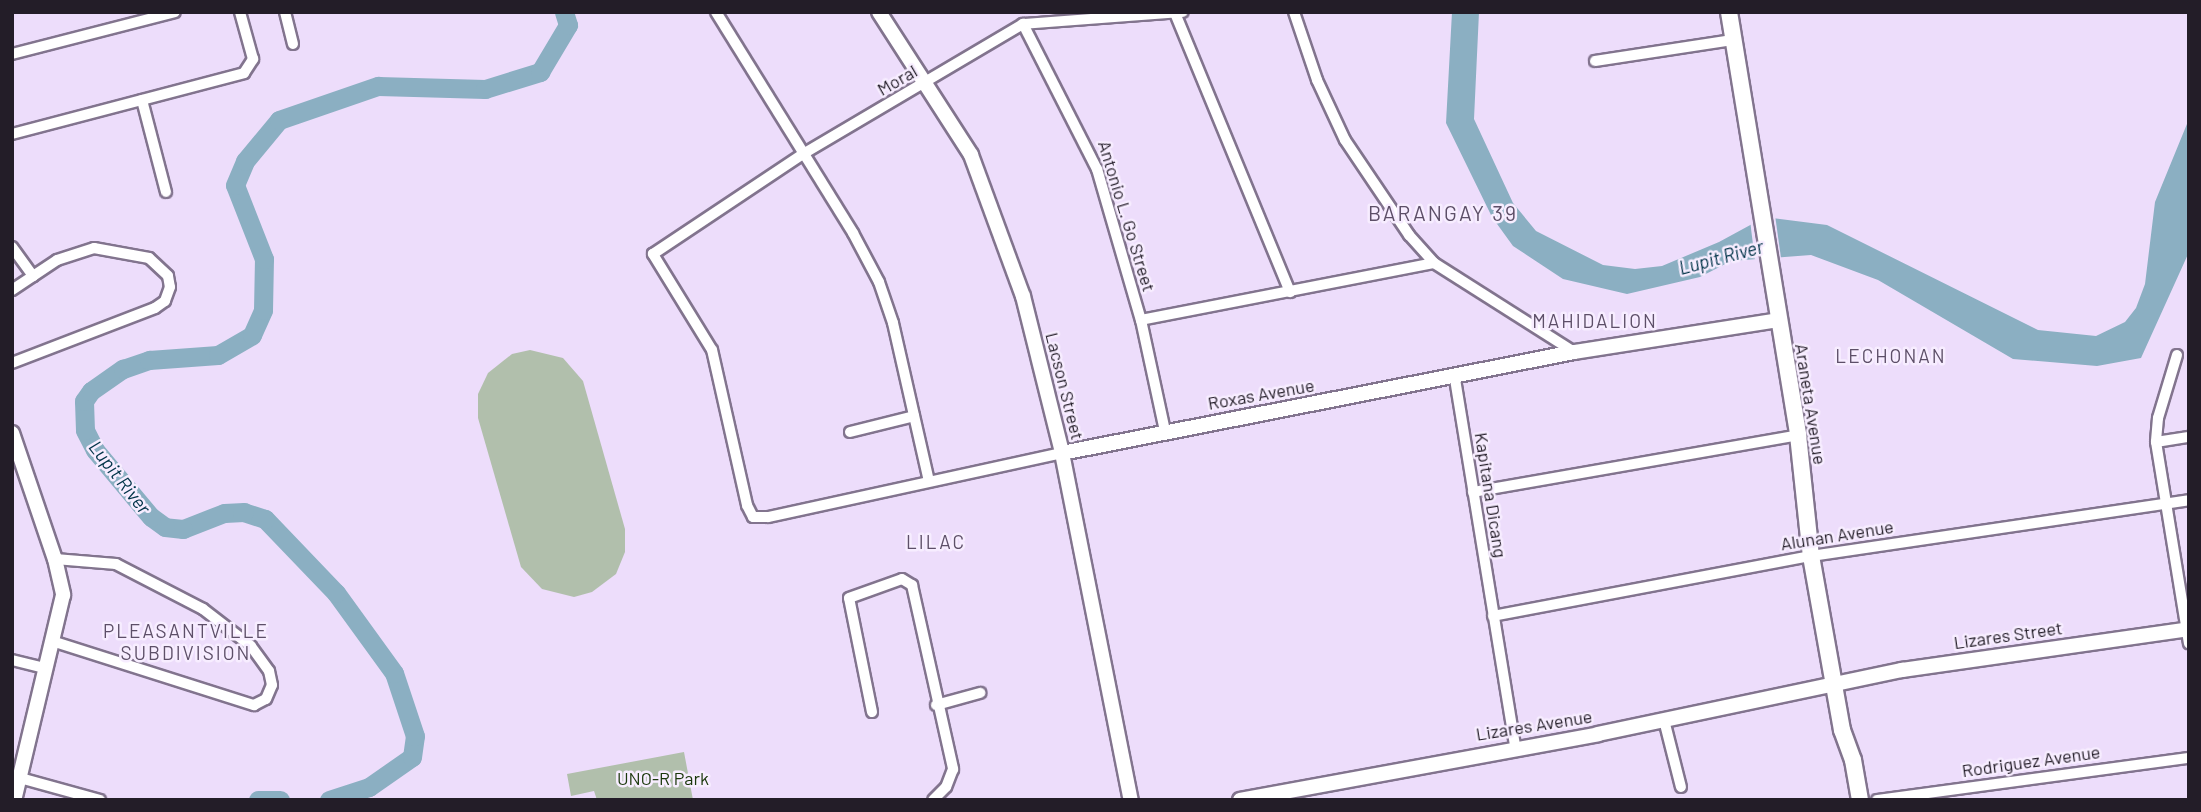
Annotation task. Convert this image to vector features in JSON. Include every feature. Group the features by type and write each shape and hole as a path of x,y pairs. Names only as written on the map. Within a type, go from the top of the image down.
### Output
{"main road":[{"name":"Araneta Avenue","path":"1728,12 1798,435 1811,556 1833,685 1860,800"}],"street":[{"path":"12,54 175,12"},
{"path":"12,134 142,100 252,67 240,12"},
{"path":"285,12 293,44"},
{"path":"716,12 879,282 893,323 929,481"},
{"name":"Lacson Street","path":"879,12 971,155 1003,233 1062,453 1131,800"},
{"name":"Moral","path":"753,517 712,350 653,254 803,154 1023,24 1095,15 1183,12"},
{"path":"1294,12 1317,80 1345,140 1391,212 1434,263 1574,352"},
{"path":"1175,13 1290,292"},
{"name":"Antonio L. Go Street","path":"1023,24 1089,148 1141,320 1165,431"},
{"path":"1595,61 1732,40"},
{"path":"142,100 166,192"},
{"path":"12,247 33,276"},
{"path":"12,290 69,254 94,248 149,258 168,276 170,286 164,301 155,308 12,363"},
{"path":"1141,320 1434,263"},
{"name":"Roxas Avenue","path":"753,517 768,517 1165,431 1455,379 1574,352 1778,320"},
{"path":"2178,355 2158,418 2156,442 2188,634"},
{"name":"Kapitana Dicang","path":"1455,379 1515,746"},
{"path":"850,432 914,416"},
{"path":"12,433 55,559 63,595 54,642 14,800"},
{"path":"1473,492 1798,435"},
{"path":"2156,442 2189,438"},
{"name":"Alunan Avenue","path":"1493,616 1811,556 2189,500"},
{"path":"54,642 254,705 266,699 272,685 269,671 251,646 203,608 116,564 55,559"},
{"path":"872,712 849,598 902,579 912,585 936,705 953,769 946,787 933,800"},
{"name":"Lizares Street","path":"1833,685 1902,670 2188,634"},
{"path":"12,660 47,669"},
{"name":"Lizares Avenue","path":"1240,800 1664,720 1833,685"},
{"path":"936,705 980,693"},
{"path":"1664,720 1681,787"},
{"name":"Rodriguez Avenue","path":"1877,800 2189,758"},
{"path":"17,780 100,800"}],"green space":[{"path":"530,350 563,358 583,381 625,529 625,552 616,574 592,592 574,597 542,589 521,567 478,418 478,394 488,373 512,354"},
{"name":"UNO-R Park","path":"684,752 693,800 597,800 594,791 571,796 567,774"}],"water":[{"path":"1452,12 1479,12 1474,119 1513,203 1536,231 1603,265 1635,269 1662,266 1719,242 1765,217 1827,225 2038,330 2096,336 2125,322 2136,308 2145,284 2155,202 2189,119 2189,252 2141,358 2097,366 2013,359 1878,280 1811,255 1731,261 1700,277 1627,294 1563,279 1513,246 1492,217 1446,123"}],"pier":[{"path":"1764,214 1775,215 1781,258 1755,261 1750,220"}],"waterway":[{"name":"Lupit River","path":"329,800 369,787 412,757 415,736 394,673 336,593 265,519 244,512 224,513 183,529 165,527 151,517 95,450 85,430 84,401 91,391 123,369 149,360 218,355 252,335 263,310 264,259 235,185 245,161 279,120 378,86 485,89 540,72 568,25 564,12"},
{"name":"Lupit River","path":"258,800 280,800"}],"district":[{"name":"BARANGAY 39","path":"1443,213"},
{"name":"MAHIDALION","path":"1595,321"},
{"name":"LECHONAN","path":"1891,356"},
{"name":"LILAC","path":"936,542"},
{"name":"PLEASANTVILLE SUBDIVISION","path":"186,642"}]}
